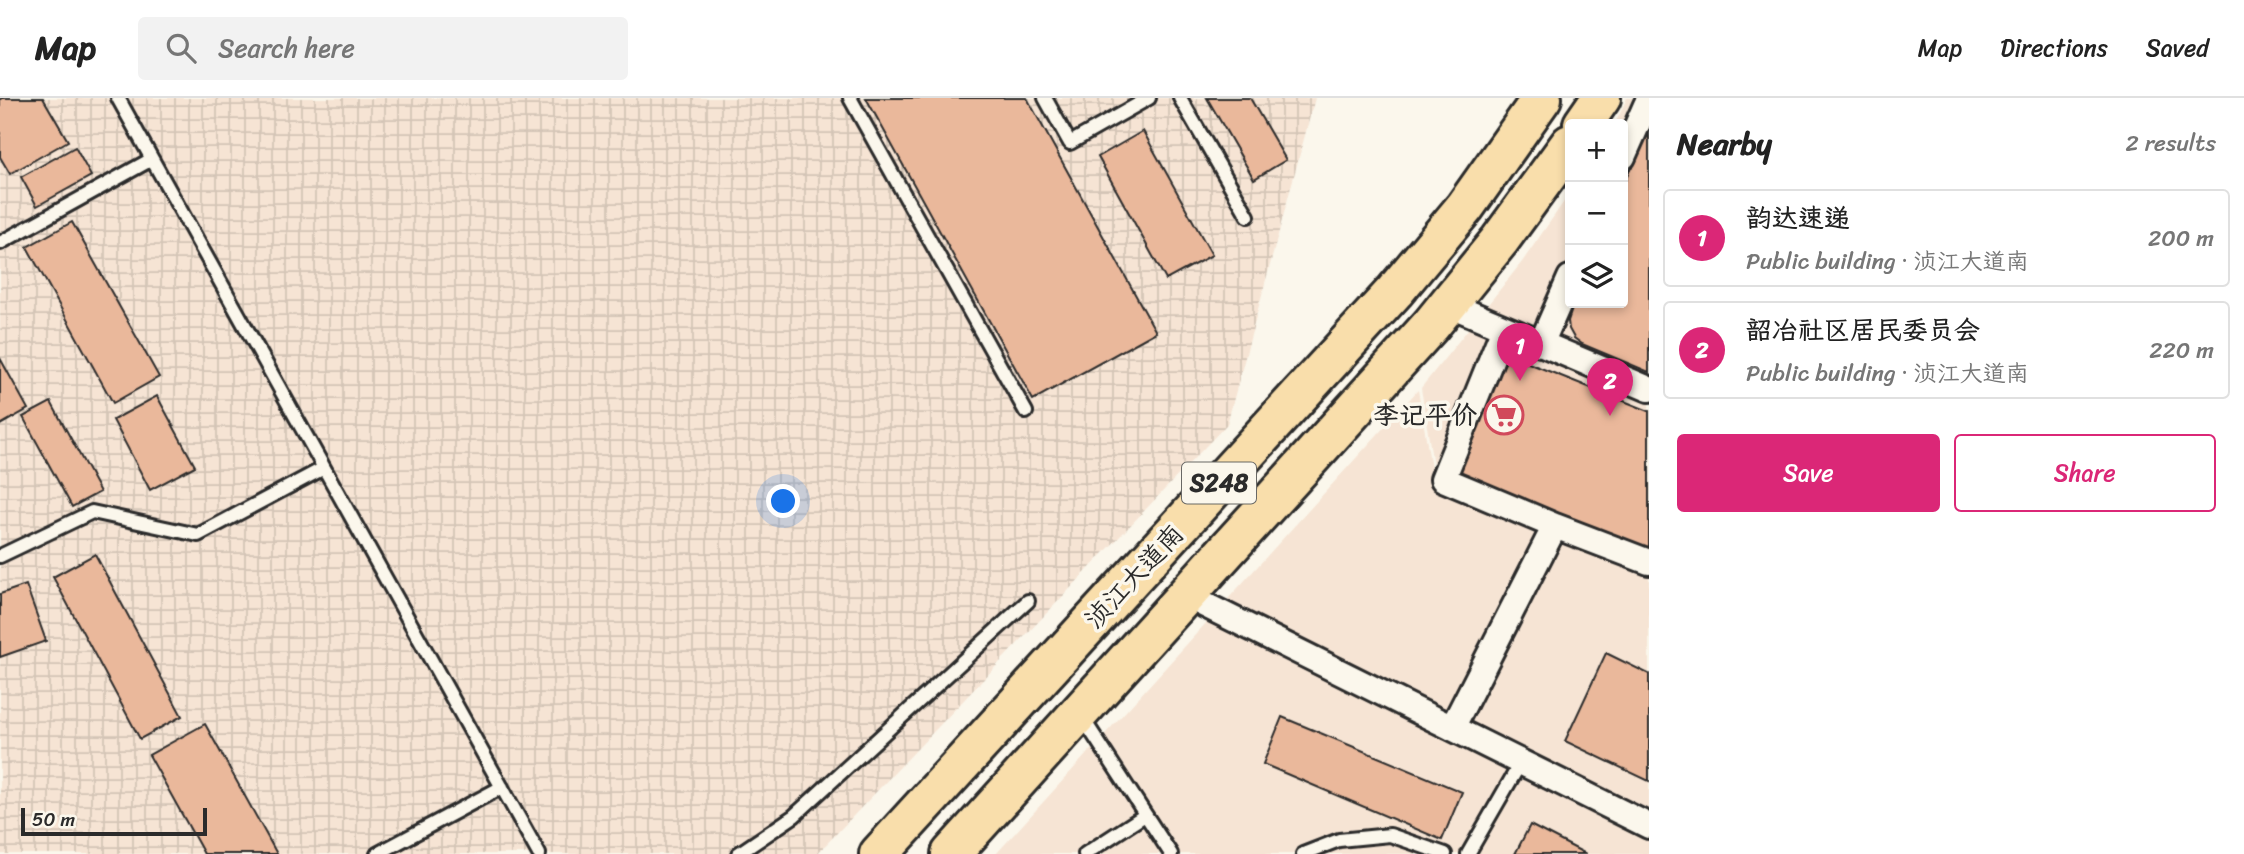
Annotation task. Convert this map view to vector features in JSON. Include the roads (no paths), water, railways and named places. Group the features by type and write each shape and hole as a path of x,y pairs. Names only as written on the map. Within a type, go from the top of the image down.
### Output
{"main road":[{"name":"浈江大道南","path":"879,854 1395,291 1465,206 1542,98"},
{"path":"1586,119 1601,98"},
{"name":"浈江大道南","path":"951,854 1187,596 1448,304 1500,240 1565,151"}],"street":[{"path":"1628,143 1642,103"},
{"path":"1541,344 1565,289"},
{"path":"1448,304 1649,389"},
{"path":"1504,328 1443,479 1649,562"},
{"path":"1452,728 1555,526"},
{"path":"1187,596 1649,826"}],"lane":[{"path":"118,98 539,854"},
{"path":"850,98 1026,412"},
{"path":"1045,98 1070,143 1149,98"},
{"path":"1180,98 1248,216"},
{"path":"0,243 152,159"},
{"path":"0,556 92,512 198,536 324,468"},
{"path":"738,854 794,816 1027,601"},
{"path":"1080,713 1171,854"},
{"path":"1468,854 1521,762"},
{"path":"377,854 502,787"},
{"path":"1086,854 1145,815"},
{"path":"1303,854 1339,840 1390,835 1445,854"}],"place":[{"name":"韵达速递","path":"1520,381"},
{"name":"李记平价","path":"1504,415"},
{"name":"韶冶社区居民委员会","path":"1610,416"}]}
